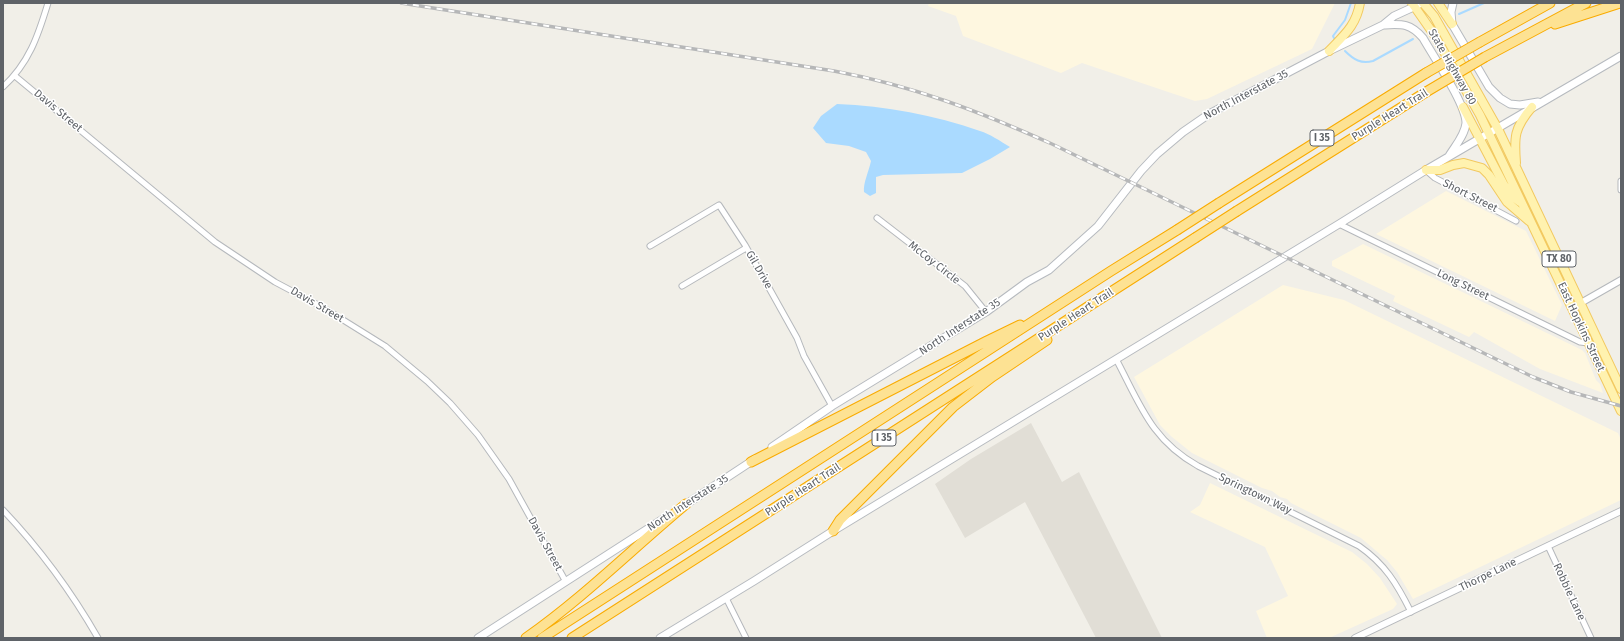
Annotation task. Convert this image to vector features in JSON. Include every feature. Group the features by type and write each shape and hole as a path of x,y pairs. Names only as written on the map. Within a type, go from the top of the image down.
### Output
{"highway":[{"name":"Purple Heart Trail","path":"542,638 1219,203 1426,73 1550,3"},
{"name":"Purple Heart Trail","path":"572,638 1237,211 1426,92 1529,33 1586,3"},
{"path":"1529,33 1620,3"},
{"path":"833,531 840,520 953,407 992,377 1032,351 1098,301"},
{"path":"750,462 987,341 1050,311"},
{"path":"526,638 589,590 642,540 686,504"}],"main road":[{"path":"1329,51 1351,28 1356,18 1360,3"},
{"name":"North Interstate 35","path":"478,638 686,504 832,406 986,312 1027,282 1049,270 1098,226 1141,171 1158,154 1183,132 1209,114 1329,51 1383,25 1394,16 1413,5 1424,3"},
{"name":"State Highway 80","path":"1424,3 1434,16 1498,129"},
{"path":"1438,3 1489,87 1500,98 1510,104 1520,105 1540,102"},
{"path":"1452,24 1451,12 1453,3"},
{"name":"State Highway 80","path":"1413,5 1435,36 1480,115 1489,134"},
{"path":"1383,25 1401,24 1416,30 1423,38 1463,108 1504,185 1522,204 1537,224 1554,260 1566,273"},
{"path":"660,638 1426,170 1621,56"},
{"path":"1517,170 1514,143 1522,119 1532,107"},
{"path":"1448,157 1464,131 1466,123 1463,108"},
{"name":"East Hopkins Street","path":"1498,129 1621,389"},
{"name":"East Hopkins Street","path":"1489,134 1621,411"},
{"path":"1426,170 1440,170 1464,163 1482,168 1489,175 1507,202 1532,224"}],"street":[{"path":"3,87 16,76 35,44 48,3"},
{"name":"Davis Street","path":"16,76 215,242 276,282 324,308 385,346 427,381 450,403 478,435 509,479 566,582"},
{"name":"Short Street","path":"1426,170 1435,178 1516,221"},
{"path":"1621,181 1621,190"},
{"name":"Gil Drive","path":"650,246 719,205 746,248 797,338 804,356 832,406"},
{"name":"McCoy Circle","path":"877,218 965,286 986,312"},
{"name":"Long Street","path":"1339,224 1580,342 1588,343"},
{"path":"682,286 746,248"},
{"path":"1572,308 1621,280"},
{"name":"Springtown Way","path":"1116,359 1150,424 1167,444 1178,454 1198,466 1359,546 1376,560 1394,580 1411,612"},
{"path":"3,510 38,549 60,577 98,638"},
{"name":"Thorpe Lane","path":"1355,638 1621,511"},
{"name":"Robbie Lane","path":"1548,546 1591,638"},
{"path":"726,598 746,638"}],"shaded area":[{"path":"929,3 1335,3 1312,49 1207,99 1195,101 1082,63 1061,73 963,36 956,16 928,6"},
{"path":"1446,191 1526,231 1562,305 1555,321 1376,234"},
{"path":"1363,244 1582,350 1585,353 1603,393 1540,369 1474,332 1469,337 1393,301 1395,296 1332,266 1332,261"},
{"path":"1283,285 1344,300 1618,433 1621,440 1621,500 1413,599 1397,572 1387,560 1361,538 1291,503 1287,499 1280,497 1272,491 1262,488 1192,453 1160,425 1134,377"},
{"path":"1031,423 1062,482 1079,472 1162,638 1096,638 1025,502 965,538 935,484 971,459"},
{"path":"1210,483 1352,552 1367,564 1380,578 1397,604 1393,609 1329,638 1267,638 1256,611 1288,596 1265,547 1190,512 1200,505"}],"water":[{"path":"837,104 892,109 945,120 984,132 1010,147 962,173 883,175 876,177 876,193 870,196 864,192 865,181 871,161 866,152 849,146 826,143 813,128 821,116"}],"waterway":[{"path":"1335,40 1333,36 1345,20 1351,3"},
{"path":"1459,14 1484,3"},
{"path":"1345,51 1351,57 1361,62 1369,62 1413,39"}],"railway":[{"path":"401,3 834,71 919,92 972,110 1052,144 1533,377 1571,392 1621,406"}]}
